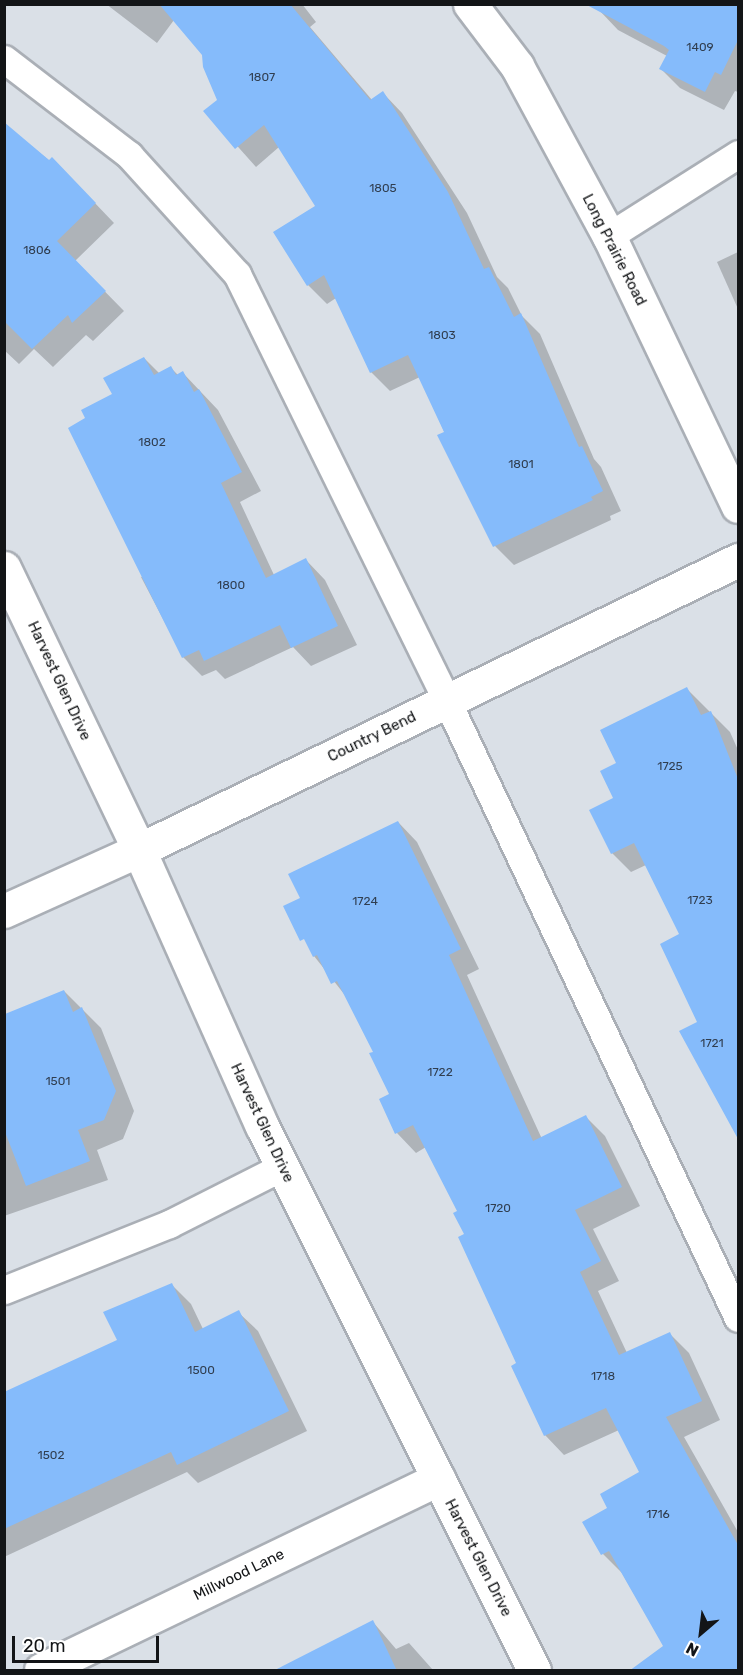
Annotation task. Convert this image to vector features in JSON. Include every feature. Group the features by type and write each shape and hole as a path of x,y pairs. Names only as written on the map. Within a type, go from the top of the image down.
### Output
{"street":[{"name":"Long Prairie Road","path":"470,4 516,66 609,236 738,506"},
{"name":"Country Bend","path":"4,910 139,850 738,560"},
{"name":"Harvest Glen Drive","path":"4,567 139,850 282,1167 534,1671"},
{"name":"Millwood Lane","path":"41,1671 438,1479"}],"lane":[{"path":"4,59 129,155 237,274 447,701 738,1318"},
{"path":"609,236 738,154"},
{"path":"4,1290 169,1224 282,1167"}],"building":[{"path":"159,4 290,4 370,100 383,91 448,192 484,269 489,267 514,317 521,313 579,447 582,446 603,491 591,497 593,500 493,547 437,435 444,432 408,355 370,373 324,275 307,286 273,232 315,206 264,125 235,149 203,111 217,100 203,67 202,55"},
{"path":"585,4 738,4 738,40 721,75 715,72 705,92 659,69 669,50 664,46"},
{"path":"4,122 49,160 52,157 96,203 57,241 106,291 72,323 68,315 32,349 4,321"},
{"path":"144,357 154,375 171,366 176,375 183,371 194,392 199,389 242,472 221,483 266,578 306,558 338,626 291,648 280,625 204,661 199,650 182,658 68,428 85,418 81,410 112,394 103,378"},
{"path":"687,687 701,715 711,711 738,779 738,1139 679,1031 697,1022 660,944 679,934 634,843 611,854 589,810 613,798 600,771 616,763 600,730"},
{"path":"398,821 461,949 449,955 533,1141 586,1115 622,1187 575,1210 601,1261 580,1272 619,1355 670,1332 702,1401 666,1417 738,1545 738,1671 629,1671 663,1646 609,1551 601,1555 582,1522 607,1508 600,1494 639,1472 606,1408 544,1436 511,1366 516,1363 458,1237 464,1234 453,1213 457,1211 413,1125 395,1134 379,1099 389,1094 369,1053 373,1052 337,981 331,984 317,955 313,957 304,939 300,941 283,906 300,898 288,874"},
{"path":"64,990 73,1012 82,1007 116,1091 104,1120 78,1130 90,1161 26,1186 5,1132 5,1014"},
{"path":"172,1283 195,1332 239,1310 289,1411 177,1465 171,1452 4,1529 4,1392 117,1340 103,1312"},
{"path":"373,1620 397,1671 273,1671"}]}
